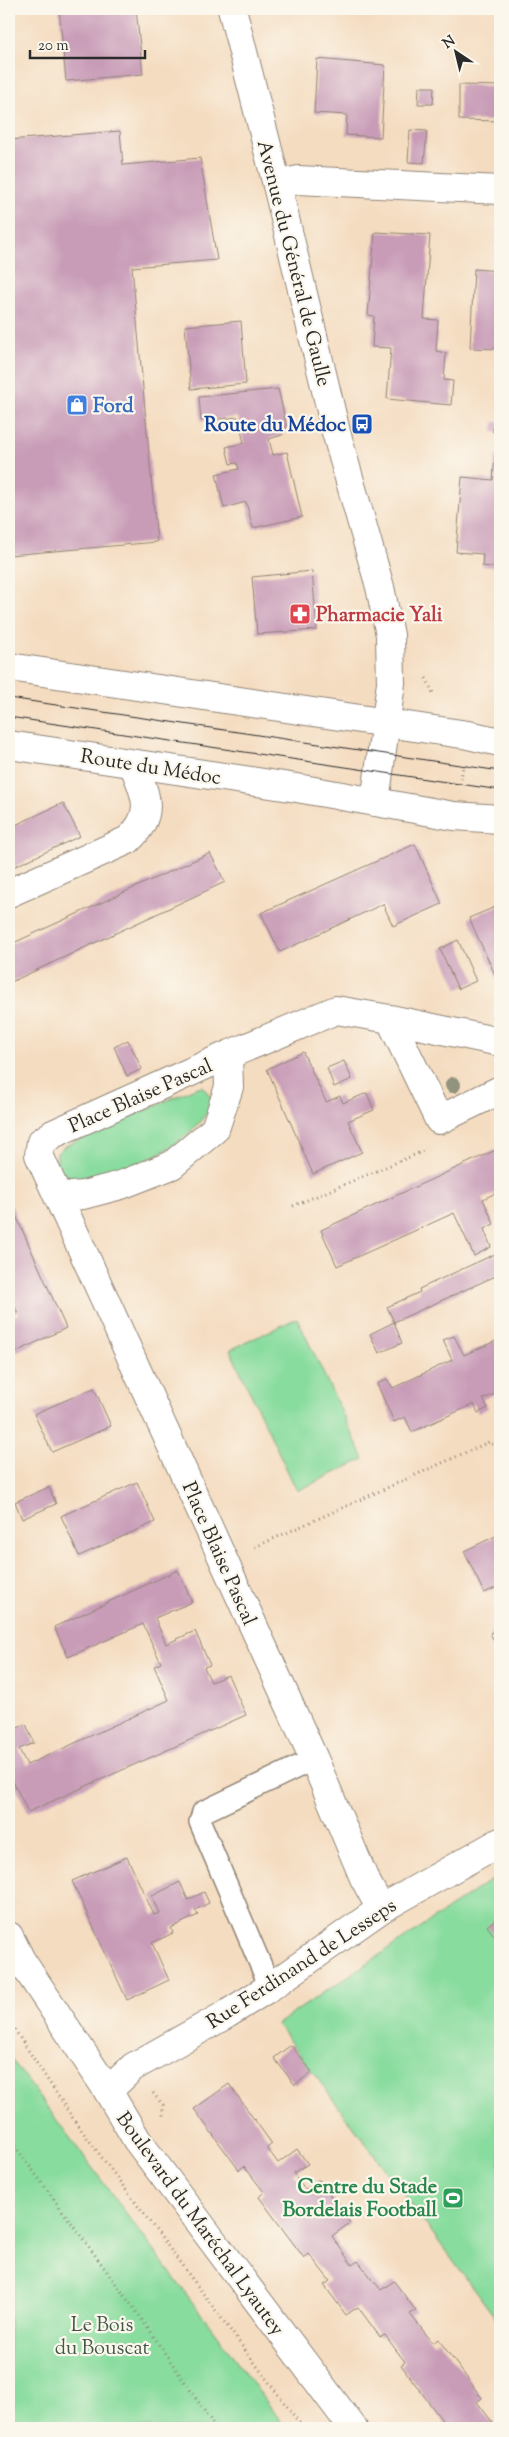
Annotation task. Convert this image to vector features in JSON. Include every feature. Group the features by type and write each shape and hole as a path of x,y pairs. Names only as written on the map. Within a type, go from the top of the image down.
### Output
{"street":[{"name":"Avenue du Général de Gaulle","path":"232,9 277,185 336,432 380,587 390,635 391,683 375,802"},
{"path":"277,185 298,180 500,190"},
{"path":"9,667 468,735 500,742"},
{"name":"Route du Médoc","path":"9,745 454,816 500,819"},
{"path":"9,893 128,840 139,830 145,817 147,805 144,790 133,764"},
{"path":"228,1055 336,1010 390,1019 500,1042"},
{"path":"390,1019 439,1120 500,1090"},
{"name":"Place Blaise Pascal","path":"58,1198 83,1195 121,1185 172,1166 215,1129 229,1087 228,1055 52,1134 41,1142 39,1155 58,1198 314,1760 364,1878 381,1909"},
{"name":"Rue Ferdinand de Lesseps","path":"108,2091 133,2067 227,2014 270,1987 381,1909 500,1842"},
{"name":"Boulevard du Maréchal Lyautey","path":"9,1936 21,1960 108,2091 137,2140 353,2428"}],"lane":[{"path":"270,1987 200,1822 203,1812 314,1760"}],"path":[{"path":"293,1206 427,1150 439,1120"},
{"path":"252,1549 489,1442 500,1449"},
{"path":"9,2022 74,2120 302,2428"},
{"path":"9,2138 141,2318 216,2428"}],"green space":[{"path":"202,1086 214,1101 193,1129 165,1150 132,1165 81,1178 66,1175 57,1167 57,1153 65,1146"},
{"path":"297,1318 364,1459 297,1491 230,1350"},
{"name":"Centre du Stade Bordelais Football","path":"500,1874 500,2324 277,2024"},
{"name":"Le Bois du Bouscat","path":"9,2056 286,2428 9,2428"}],"building":[{"path":"59,9 136,9 143,74 66,81"},
{"path":"317,59 385,65 381,137 346,135 347,115 314,113"},
{"path":"459,85 500,86 500,121 459,120"},
{"path":"419,87 434,87 433,104 418,104"},
{"path":"410,130 427,131 424,163 408,162"},
{"name":"Ford","path":"120,131 123,165 200,158 217,260 132,267 157,542 9,555 9,140"},
{"path":"375,232 430,235 424,319 438,320 436,351 446,353 444,380 453,381 451,405 387,399 391,348 372,347 374,316 368,315"},
{"path":"474,269 500,271 500,349 470,348"},
{"path":"241,321 246,384 191,389 185,326"},
{"path":"278,389 287,427 282,435 269,439 273,455 287,452 302,517 253,528 246,502 224,508 216,474 239,469 237,463 230,464 226,447 244,443 238,417 201,421 199,397"},
{"path":"494,422 500,422 500,433 493,432"},
{"path":"495,456 500,456 500,568 482,566 483,554 456,552 462,477 493,480"},
{"path":"312,571 317,630 257,634 252,577"},
{"path":"63,803 80,836 9,869 9,828"},
{"path":"415,844 442,904 393,926 383,904 280,952 261,913"},
{"path":"210,853 225,882 9,983 9,945"},
{"path":"500,905 500,977 497,979 469,918"},
{"path":"458,940 476,981 458,989 440,949"},
{"path":"128,1040 142,1069 127,1076 114,1047"},
{"path":"303,1052 326,1102 340,1096 343,1103 367,1093 374,1110 348,1121 362,1152 313,1174 267,1069"},
{"path":"344,1061 352,1079 334,1087 327,1068"},
{"path":"500,1148 500,1191 483,1199 494,1224 484,1229 491,1247 474,1256 454,1213 337,1266 321,1230"},
{"path":"9,1200 66,1328 16,1352 9,1335 9,1318 18,1314 9,1293"},
{"path":"497,1253 500,1260 500,1274 394,1322 387,1307 420,1292 419,1289"},
{"path":"394,1322 402,1343 379,1353 370,1334"},
{"path":"454,1336 464,1355 500,1339 500,1392 483,1399 488,1408 478,1413 474,1404 412,1432 405,1417 394,1422 377,1384 387,1379 393,1388 452,1360 443,1340"},
{"path":"94,1388 111,1426 52,1452 34,1414"},
{"path":"137,1482 155,1522 79,1556 61,1516"},
{"path":"49,1487 56,1504 22,1519 15,1502"},
{"path":"500,1534 500,1586 484,1593 464,1551"},
{"path":"178,1570 192,1602 155,1618 166,1644 195,1631 210,1665 204,1667 211,1682 228,1675 246,1715 28,1812 9,1773 9,1732 26,1724 34,1743 19,1749 27,1765 169,1700 154,1666 161,1663 143,1624 68,1657 54,1627"},
{"path":"500,1628 500,1646 497,1647 490,1633"},
{"path":"127,1857 154,1915 160,1913 152,1896 180,1882 188,1900 204,1892 209,1903 195,1910 198,1915 171,1928 173,1933 152,1943 169,1980 127,2000 72,1881"},
{"path":"500,1916 500,1944 487,1926"},
{"path":"291,2045 312,2072 295,2085 274,2058"},
{"path":"229,2084 272,2144 267,2148 278,2163 297,2149 308,2164 293,2173 306,2190 319,2180 350,2223 332,2236 352,2265 358,2261 381,2290 394,2281 416,2311 410,2314 433,2343 438,2339 482,2398 477,2402 497,2428 455,2428 452,2423 447,2427 401,2365 405,2362 385,2335 380,2337 358,2307 346,2315 324,2285 330,2281 309,2254 304,2258 259,2197 264,2192 244,2166 239,2170 194,2109"}],"tram line":[{"path":"9,698 500,771"},
{"path":"9,717 500,790"}],"place":[{"name":"Ford","path":"77,405"},
{"name":"Route du Médoc","path":"362,424"},
{"name":"Pharmacie Yali","path":"300,614"},
{"name":"Centre du Stade Bordelais Football","path":"453,2198"}]}
